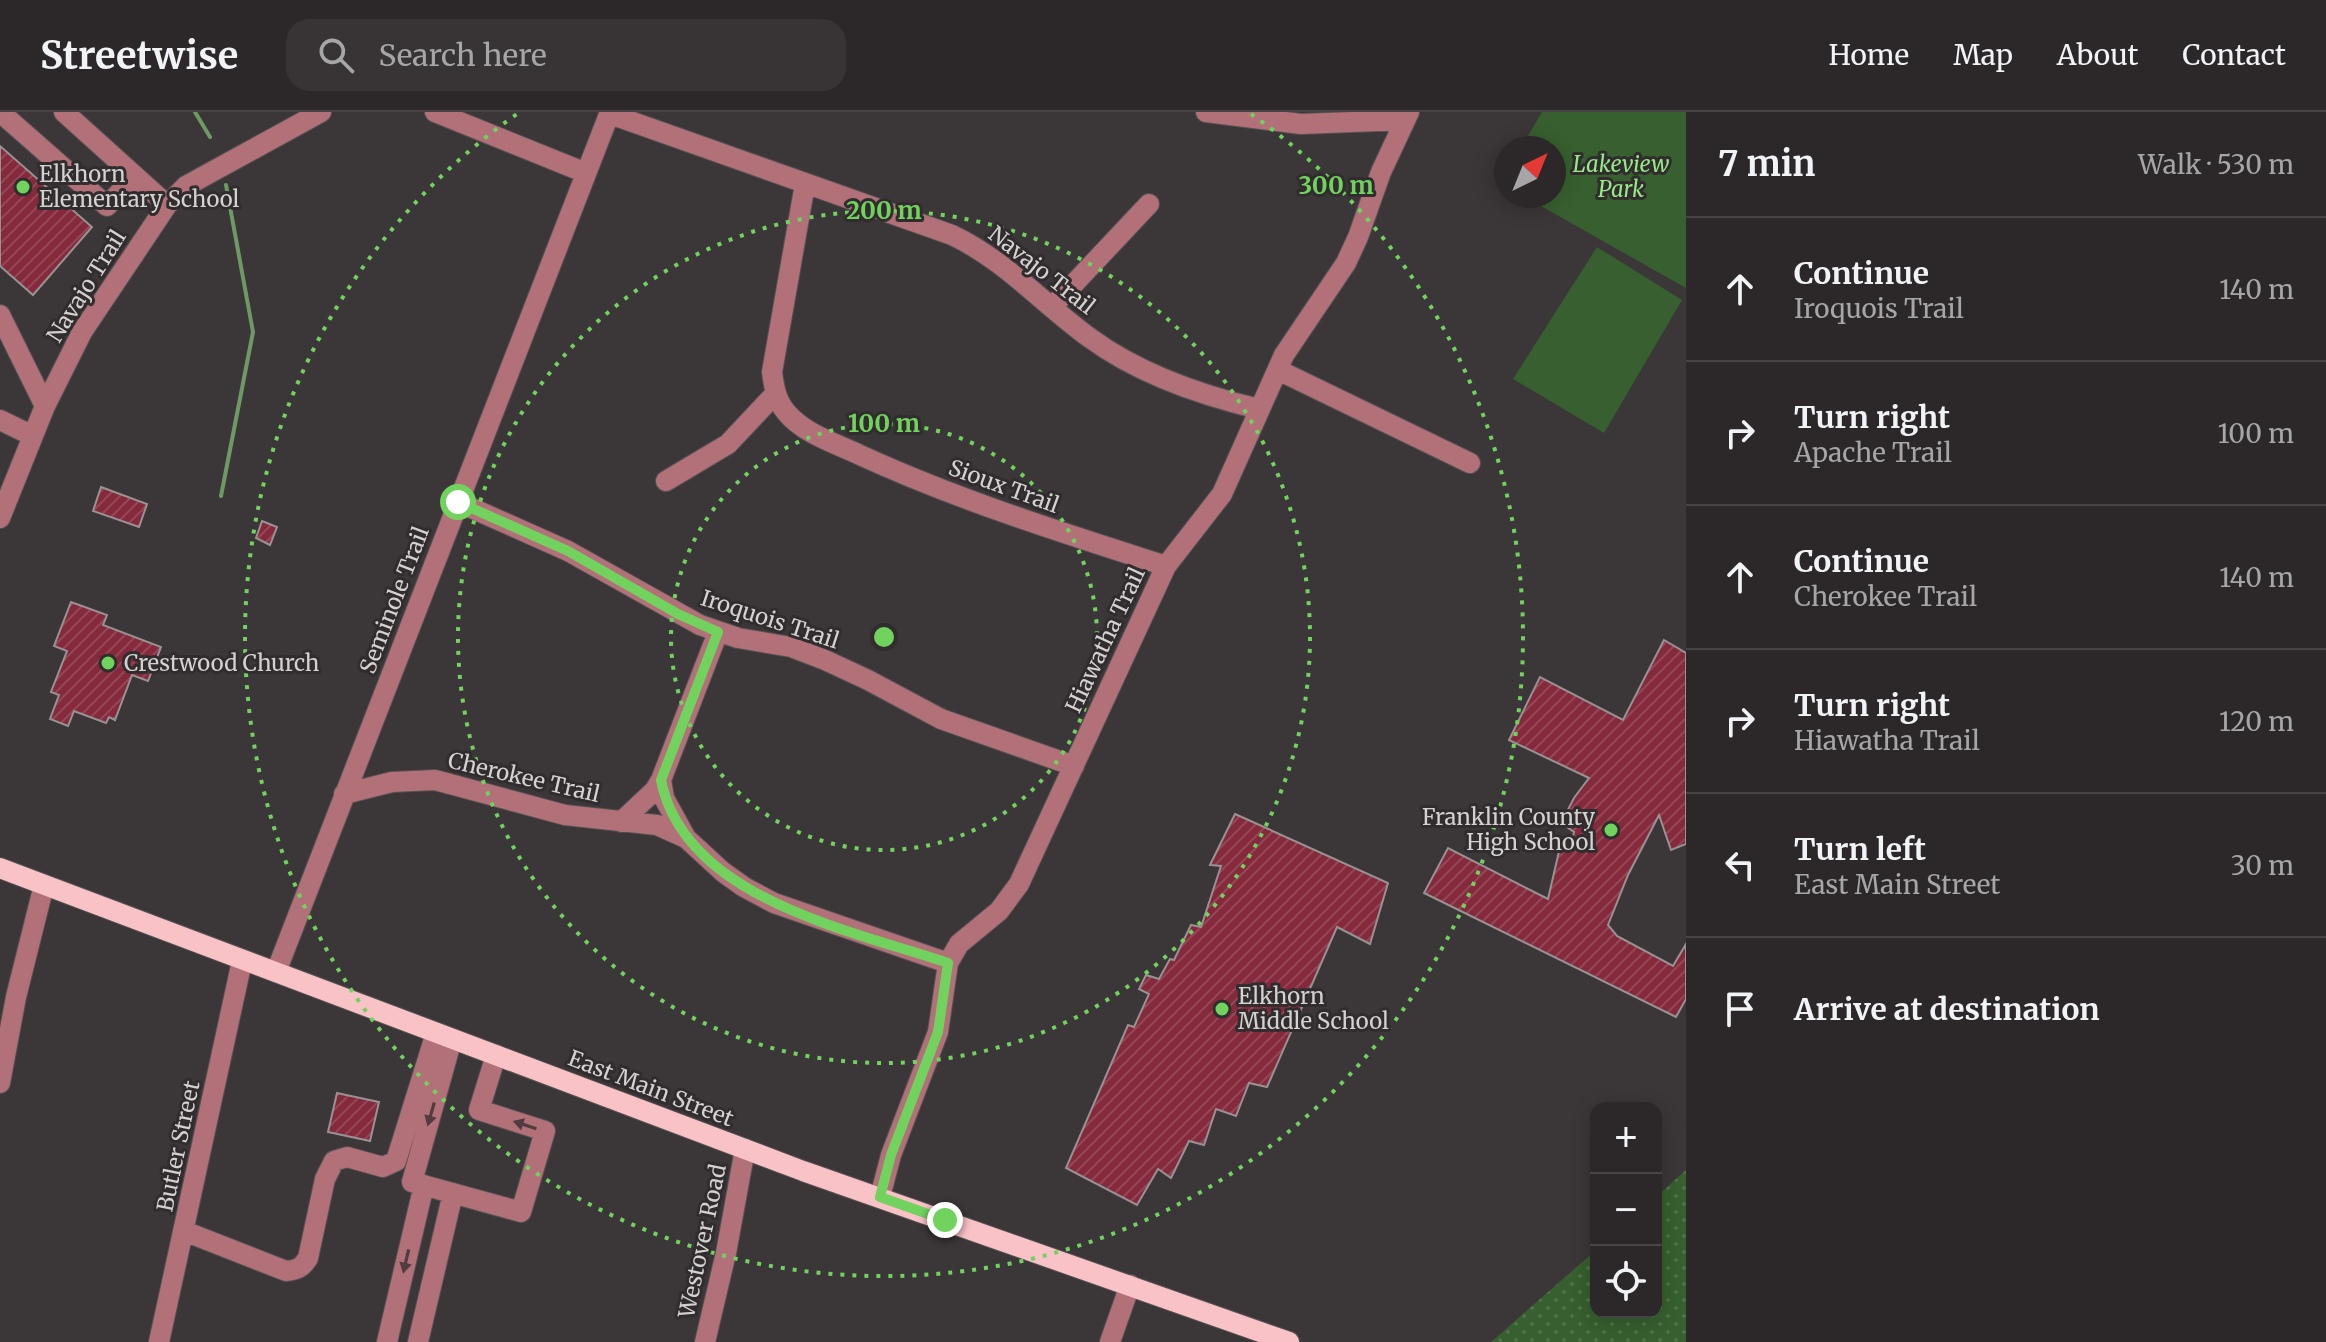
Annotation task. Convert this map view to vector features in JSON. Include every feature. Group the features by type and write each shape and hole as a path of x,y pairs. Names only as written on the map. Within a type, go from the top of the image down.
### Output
{"main road":[{"name":"East Main Street","path":"0,868 745,1149 1289,1342"}],"street":[{"path":"0,112 107,206 135,176"},
{"path":"64,112 167,205"},
{"name":"Navajo Trail","path":"2,508 45,406 82,332 118,273 167,205 186,186 321,112"},
{"path":"435,112 586,173"},
{"path":"1206,112 1301,124 1407,116"},
{"name":"Navajo Trail","path":"610,113 952,235 991,256 1090,338 1135,366 1259,409"},
{"name":"Seminole Trail","path":"276,972 610,113"},
{"name":"Hiawatha Trail","path":"948,963 959,944 1010,899 1039,843 1166,566 1222,494 1284,355 1346,263 1407,116"},
{"path":"666,481 728,444 775,394 772,372 805,184"},
{"path":"1052,307 1149,204"},
{"path":"0,315 45,406"},
{"path":"1278,370 1470,463"},
{"name":"Sioux Trail","path":"775,394 785,411 811,432 910,478 1048,528 1166,566"},
{"path":"2,422 33,436"},
{"name":"Iroquois Trail","path":"458,502 568,551 678,614 718,632 791,647 868,680 941,719 1012,747 1074,766"},
{"path":"621,822 655,790 661,780 718,632"},
{"name":"Cherokee Trail","path":"344,794 392,782 435,780 565,815 657,825 686,838 734,880 774,903 948,963"},
{"path":"661,780 664,798 686,838"},
{"path":"0,1083 16,997 44,885"},
{"name":"Butler Street","path":"159,1342 242,961"},
{"path":"880,1197 891,1155 938,1032 948,963"},
{"path":"184,1231 286,1271 297,1270 304,1265 325,1179 334,1161 347,1157 383,1167 396,1161 444,1036"},
{"path":"444,1036 412,1182 521,1212 545,1131 479,1110 496,1055"},
{"name":"Westover Road","path":"705,1342 723,1269 745,1149"},
{"path":"387,1342 424,1185"},
{"path":"418,1342 453,1193"},
{"path":"1110,1342 1130,1285"}],"green space":[{"name":"Lakeview Park","path":"1542,112 1686,112 1686,288 1544,208 1566,208 1566,136 1528,136"},
{"path":"1597,247 1682,300 1604,433 1513,379"},
{"path":"1686,1170 1686,1342 1491,1342 1590,1255 1590,1318 1662,1318 1662,1192"}],"building":[{"name":"Elkhorn Elementary School","path":"0,146 92,227 33,295 0,266"},
{"path":"101,487 147,504 139,527 93,511"},
{"path":"262,521 277,527 270,545 256,538"},
{"name":"Crestwood Church","path":"71,602 107,615 103,625 161,647 148,681 132,675 115,720 109,717 106,723 74,711 68,726 50,719 59,695 51,692 67,651 54,646"},
{"name":"Franklin County High School","path":"1664,640 1686,653 1686,844 1671,850 1659,815 1628,875 1608,925 1617,936 1673,966 1686,944 1686,999 1676,1017 1424,893 1448,848 1548,899 1560,847 1570,850 1574,832 1561,823 1589,778 1509,740 1540,677 1623,720"},
{"name":"Elkhorn Middle School","path":"1235,814 1388,883 1370,944 1337,927 1267,1087 1249,1083 1236,1116 1216,1109 1204,1145 1189,1141 1171,1178 1158,1169 1137,1205 1066,1168 1128,1025 1134,1027 1149,994 1139,989 1146,975 1159,979 1170,959 1174,960 1191,925 1201,927 1221,866 1210,865"},
{"path":"337,1093 379,1102 370,1141 328,1132"}],"waterway":[{"path":"195,112 210,137"},
{"path":"221,496 253,332 226,185"}],"place":[{"name":"Elkhorn Elementary School","path":"23,187"},
{"name":"Crestwood Church","path":"108,663"},
{"name":"Franklin County High School","path":"1611,830"},
{"name":"Elkhorn Middle School","path":"1222,1009"}],"route":[{"path":"458,502 568,551 678,614 718,632 661,780 664,798 686,838 723,872 774,903 948,963 938,1032 891,1155 880,1197 945,1220"}]}
